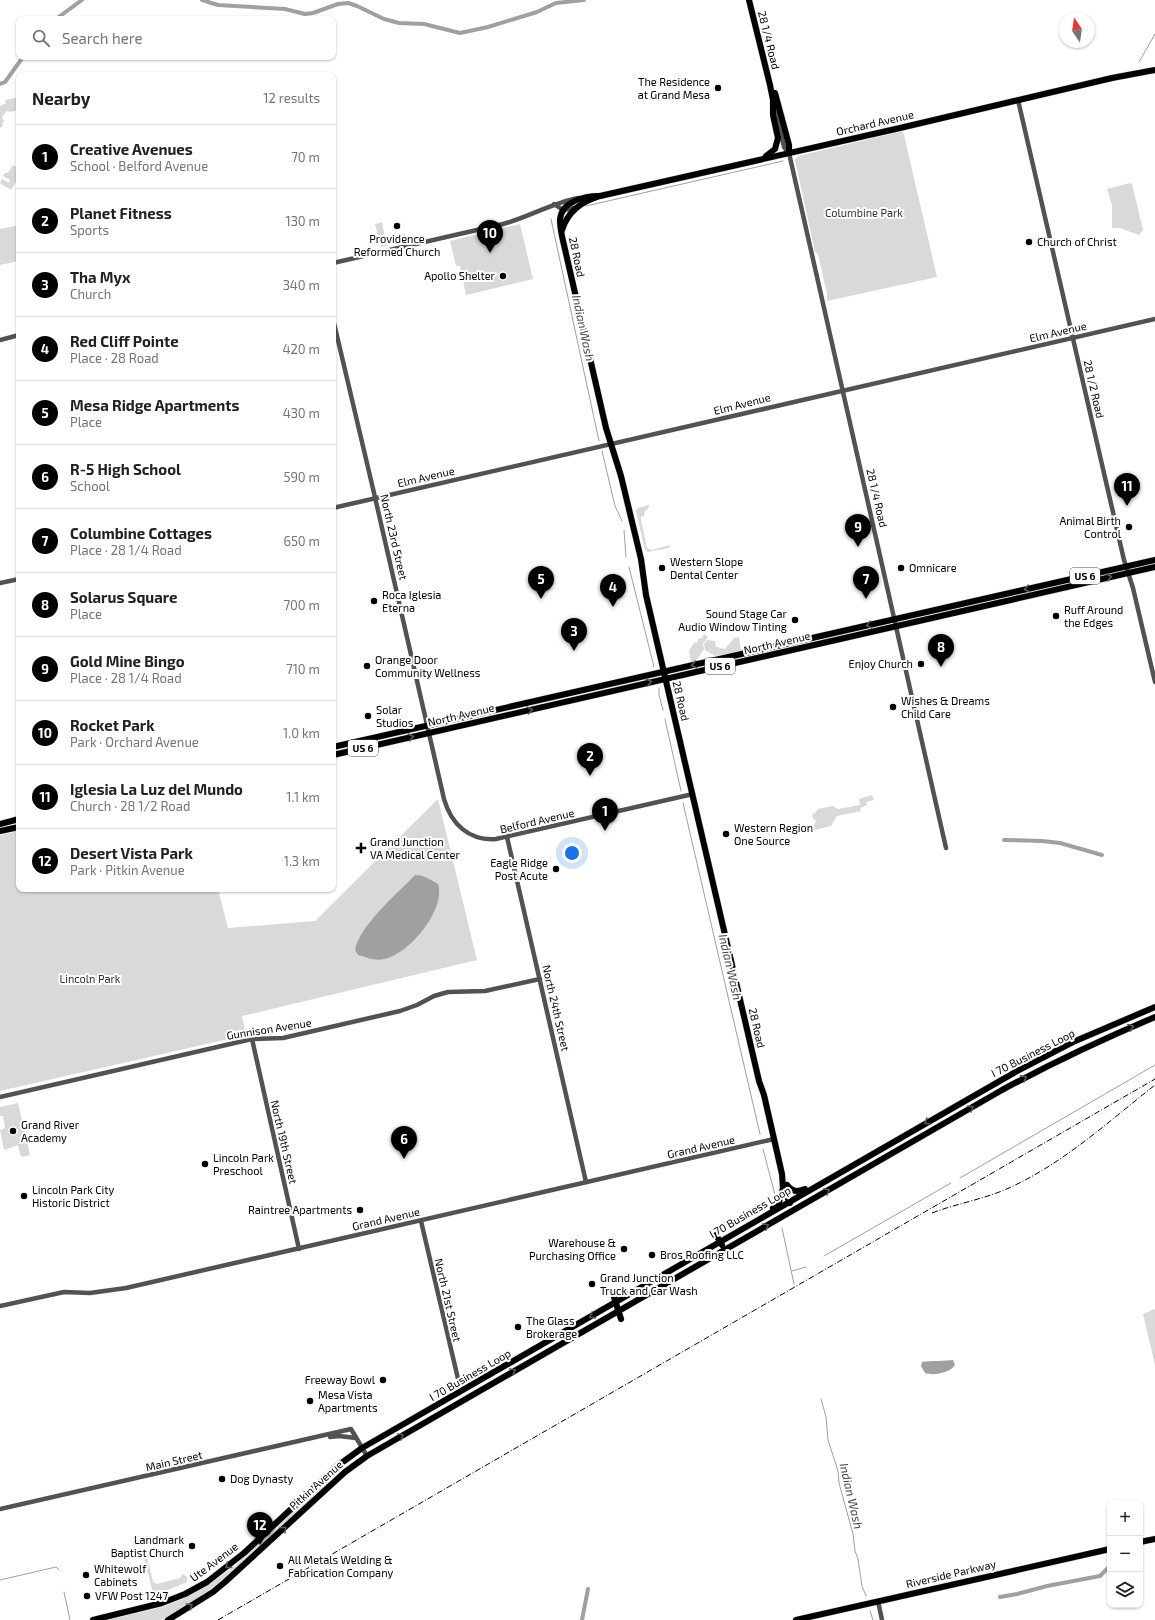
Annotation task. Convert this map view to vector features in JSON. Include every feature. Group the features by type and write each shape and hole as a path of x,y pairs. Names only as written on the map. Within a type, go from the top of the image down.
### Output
{"main road":[{"name":"28 1/4 Road","path":"749,0 773,100"},
{"name":"Orchard Avenue","path":"576,207 584,202 600,196 1112,78 1155,70"},
{"name":"28 1/4 Road","path":"770,85 776,96 784,125 789,145 788,152"},
{"path":"758,159 773,152 778,143 773,115 773,100"},
{"name":"Orchard Avenue","path":"587,196 600,196"},
{"path":"563,210 572,203 587,196"},
{"name":"28 Road","path":"562,231 568,218 576,207"},
{"name":"28 Road","path":"563,210 560,218 564,245 610,444 621,476 640,559 644,586 785,1187 793,1210"},
{"name":"North Avenue","path":"336,754 1068,587 1127,570 1155,560"},
{"name":"North Avenue","path":"336,748 1096,573 1155,567"},
{"path":"1068,587 1072,582 1090,578 1096,573"},
{"path":"1034,595 1048,588 1063,584 1067,580"},
{"path":"1008,601 1010,593"},
{"path":"952,614 957,608 974,604 984,599"},
{"path":"923,620 935,613 948,610 954,606"},
{"path":"809,639 812,645"},
{"path":"752,659 756,654 772,650 783,645"},
{"path":"714,668 727,661 742,658 747,653"},
{"path":"605,692 611,687 628,683 635,678"},
{"path":"571,700 581,694 596,691 601,686"},
{"path":"0,824 16,821"},
{"path":"0,831 16,828"},
{"name":"I 70 Business Loop","path":"362,1448 720,1242 814,1186 1044,1057 1155,1007"},
{"name":"I 70 Business Loop","path":"367,1456 793,1210 1047,1066 1155,1017"},
{"path":"1044,1057 1047,1066"},
{"path":"913,1130 920,1138"},
{"path":"757,1220 776,1205 785,1187 796,1192 814,1186"},
{"path":"716,1234 725,1249"},
{"path":"613,1294 621,1320"},
{"name":"Ute Avenue","path":"93,1620 162,1604 207,1582 244,1553 336,1467 362,1448"},
{"name":"Pitkin Avenue","path":"168,1620 221,1585 345,1472 367,1456"},
{"path":"1143,1541 1155,1539"},
{"name":"Riverside Parkway","path":"796,1620 1107,1550"}],"street":[{"name":"28 1/4 Road","path":"773,100 784,147 788,152 946,848"},
{"name":"28 1/2 Road","path":"1018,100 1127,570 1155,682"},
{"name":"Orchard Avenue","path":"336,262 503,224 554,204 587,196"},
{"path":"554,204 563,210"},
{"name":"Orchard Avenue","path":"563,210 570,210 576,207"},
{"name":"Elm Avenue","path":"336,507 1155,319"},
{"name":"North 23rd Street","path":"336,332 445,805 450,817 457,826"},
{"path":"0,340 16,337"},
{"path":"0,583 16,580"},
{"name":"Belford Avenue","path":"457,826 467,833 489,840 693,794"},
{"name":"North 24th Street","path":"507,837 586,1182"},
{"name":"Gunnison Avenue","path":"0,1097 252,1039 283,1038 400,1011 417,1005 434,996 448,992 485,991 540,979"},
{"name":"North 19th Street","path":"252,1039 300,1249"},
{"name":"Grand Avenue","path":"0,1306 64,1292 81,1294 116,1290 774,1139"},
{"name":"North 21st Street","path":"421,1221 458,1383"},
{"name":"Main Street","path":"0,1509 351,1429 356,1438"},
{"path":"301,1441 339,1436 356,1438 367,1456"},
{"path":"878,1601 882,1620"}],"green space":[{"path":"16,98 16,111 7,111 2,117 4,121 2,124 3,126 0,128 0,106 6,103 5,100"},
{"name":"Columbine Park","path":"903,131 937,277 827,301 827,294 818,254 815,252 795,160 798,156"},
{"path":"13,165 16,166 16,182 11,190 0,183 2,179 9,183 10,180 3,176 5,173 8,173"},
{"path":"1130,183 1132,184 1143,230 1139,235 1120,228 1112,228 1112,205 1107,189"},
{"path":"382,222 385,237 405,234 407,240 381,247 375,224"},
{"path":"520,224 533,279 466,295 460,266 456,266 450,241"},
{"path":"16,226 16,262 0,265 0,229"},
{"path":"649,505 644,516 641,517 647,548 652,550 670,545 669,548 648,552 645,550 636,511 638,508"},
{"path":"704,634 708,637 703,644 704,649 696,661 691,662 689,651 694,643 698,642 698,639 702,638"},
{"path":"739,637 741,651 715,656 705,650 704,644 707,640 715,641 716,647 725,649 734,638"},
{"path":"872,795 874,800 866,802 867,805 860,808 861,811 837,816 831,826 814,830 813,826 816,821 812,814 818,809 833,806 838,809 860,805 859,799"},
{"name":"Lincoln Park","path":"438,799 477,960 242,1016 246,1035 0,1091 0,835 16,832 16,892 219,892 228,928 315,921"},
{"name":"Grand River Academy","path":"18,1103 30,1155 21,1157 18,1145 4,1150 0,1130 5,1128 3,1116 0,1116 0,1107"},
{"path":"1155,1309 1155,1365 1143,1314"},
{"path":"328,1479 331,1481 227,1577 191,1603 161,1620 107,1620 163,1607 204,1588 235,1566"},
{"path":"145,1547 153,1582 157,1584 180,1578 183,1574 187,1577 187,1582 158,1594 153,1593 142,1550"}],"shaded area":[{"path":"415,875 430,879 438,884 439,894 437,905 425,928 407,947 388,958 377,960 358,955 355,950 358,941 371,920"},
{"path":"953,1360 955,1365 953,1368 941,1373 925,1373 921,1366 922,1362"}],"waterway":[{"path":"60,16 82,0"},
{"path":"202,0 218,5 285,9 305,14 313,13 338,4 348,3 384,19 399,23 424,24 460,33 488,27 537,12 556,3 584,0"},
{"name":"Indian Wash","path":"1139,62 1155,34"},
{"path":"0,84 5,82 21,60"},
{"name":"Indian Wash","path":"586,206 783,161"},
{"name":"Indian Wash","path":"551,219 599,441"},
{"name":"Indian Wash","path":"602,451 615,506 622,521"},
{"name":"Indian Wash","path":"624,530 626,557"},
{"name":"Indian Wash","path":"629,567 654,667"},
{"name":"Indian Wash","path":"659,688 659,695 663,710"},
{"name":"Indian Wash","path":"665,719 681,791"},
{"name":"Indian Wash","path":"683,803 760,1134"},
{"path":"1004,840 1060,843 1102,855"},
{"path":"960,1178 1155,1065"},
{"name":"Indian Wash","path":"763,1149 775,1195"},
{"path":"824,1256 951,1183"},
{"name":"Indian Wash","path":"782,1228 794,1284"},
{"path":"792,1271 806,1267"},
{"name":"Indian Wash","path":"821,1399 826,1417 828,1440 838,1471 839,1483 853,1534 862,1586 866,1596"},
{"path":"0,1580 56,1567 59,1570"},
{"path":"1000,1597 1100,1576 1107,1569"},
{"path":"582,1620 588,1589"},
{"path":"64,1592 70,1620"},
{"name":"Indian Wash","path":"870,1611 873,1620"}],"railway":[{"path":"218,1620 1155,1079"},
{"path":"932,1213 992,1195 1031,1177 1050,1166 1086,1140 1155,1085"}],"place":[{"name":"The Residence at Grand Mesa","path":"718,88"},
{"name":"Providence Reformed Church","path":"397,226"},
{"name":"Church of Christ","path":"1029,242"},
{"name":"Rocket Park","path":"490,253"},
{"name":"Apollo Shelter","path":"503,276"},
{"name":"Iglesia La Luz del Mundo","path":"1127,506"},
{"name":"Animal Birth Control","path":"1129,527"},
{"name":"Gold Mine Bingo","path":"858,547"},
{"name":"Western Slope Dental Center","path":"662,568"},
{"name":"Omnicare","path":"901,568"},
{"name":"Mesa Ridge Apartments","path":"541,599"},
{"name":"Columbine Cottages","path":"866,599"},
{"name":"Roca Iglesia Eterna","path":"374,601"},
{"name":"Red Cliff Pointe","path":"613,607"},
{"name":"Ruff Around the Edges","path":"1056,616"},
{"name":"Sound Stage Car Audio Window Tinting","path":"795,620"},
{"name":"Tha Myx","path":"574,651"},
{"name":"Enjoy Church","path":"921,664"},
{"name":"Orange Door Community Wellness","path":"367,666"},
{"name":"Solarus Square","path":"941,667"},
{"name":"Wishes & Dreams Child Care","path":"893,707"},
{"name":"Solar Studios","path":"368,716"},
{"name":"Planet Fitness","path":"590,776"},
{"name":"Creative Avenues","path":"605,831"},
{"name":"Western Region One Source","path":"726,834"},
{"name":"Grand Junction VA Medical Center","path":"361,848"},
{"name":"Eagle Ridge Post Acute","path":"556,869"},
{"name":"Grand River Academy","path":"13,1131"},
{"name":"R-5 High School","path":"404,1159"},
{"name":"Lincoln Park Preschool","path":"205,1164"},
{"name":"Lincoln Park City Historic District","path":"24,1196"},
{"name":"Raintree Apartments","path":"360,1210"},
{"name":"Warehouse & Purchasing Office","path":"624,1249"},
{"name":"Bros Roofing LLC","path":"652,1255"},
{"name":"Grand Junction Truck and Car Wash","path":"592,1284"},
{"name":"The Glass Brokerage","path":"518,1327"},
{"name":"Freeway Bowl","path":"383,1380"},
{"name":"Mesa Vista Apartments","path":"310,1401"},
{"name":"Dog Dynasty","path":"222,1479"},
{"name":"Desert Vista Park","path":"260,1545"},
{"name":"Landmark Baptist Church","path":"192,1546"},
{"name":"All Metals Welding & Fabrication Company","path":"280,1566"},
{"name":"Whitewolf Cabinets","path":"86,1575"},
{"name":"VFW Post 1247","path":"87,1596"}]}
